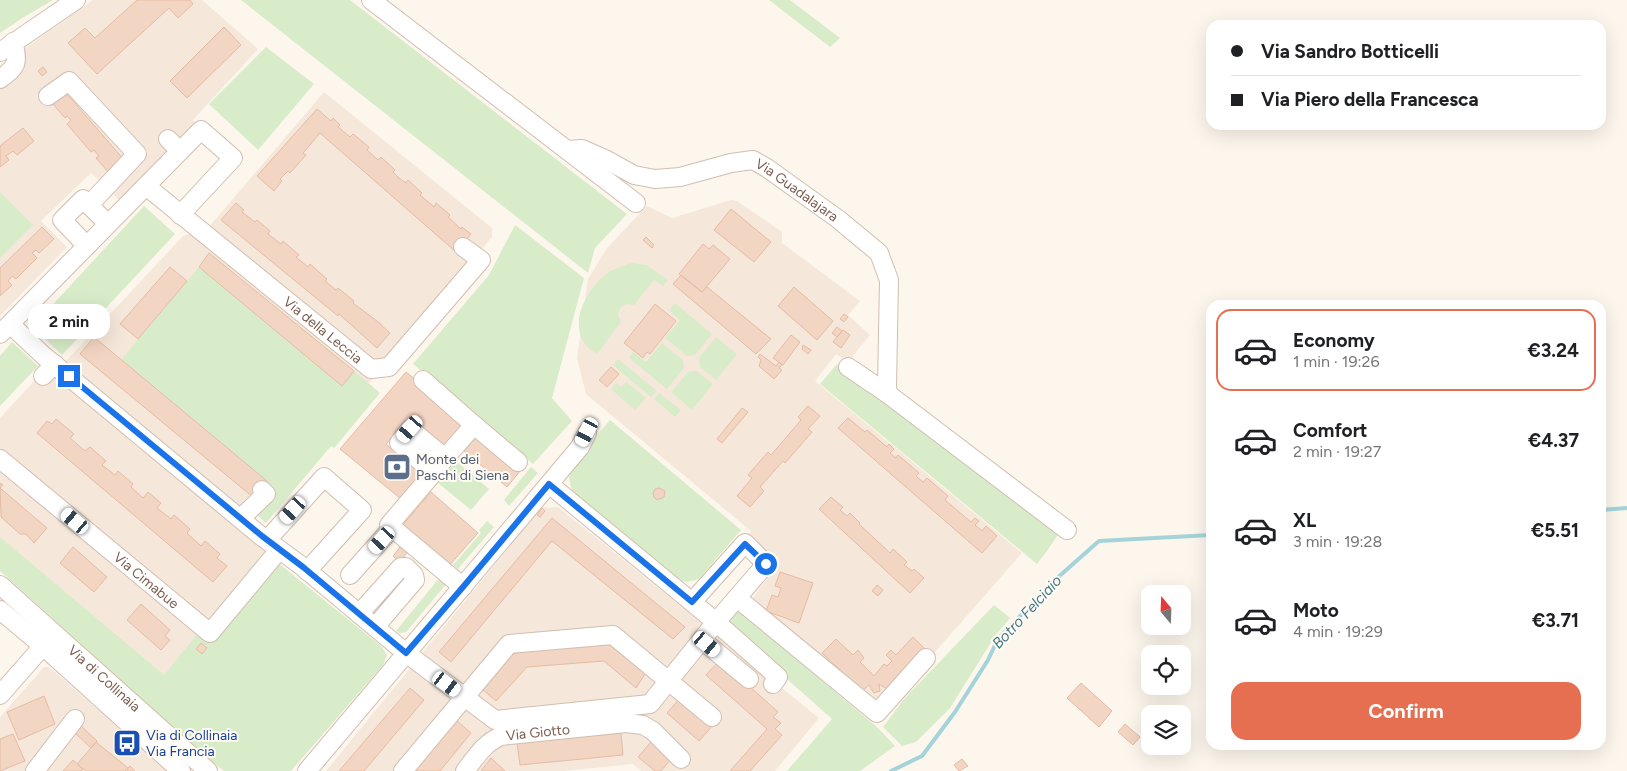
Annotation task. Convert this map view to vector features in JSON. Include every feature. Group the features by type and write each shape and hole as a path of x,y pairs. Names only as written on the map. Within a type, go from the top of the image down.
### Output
{"street":[{"path":"0,79 13,70 17,59 7,47 76,0"},
{"path":"371,0 636,203"},
{"path":"48,96 69,81 137,154 89,205"},
{"path":"5,329 146,186 174,145 201,130 233,158 180,214"},
{"name":"Via Guadalajara","path":"567,150 582,149 634,175 655,180 680,178 731,163 753,160 838,219 879,252 887,272 890,306 888,394"},
{"name":"Via della Leccia","path":"146,186 371,369 389,367 481,260 462,247"},
{"path":"88,246 62,220 83,199 108,224"},
{"name":"Via Giotto","path":"5,329 49,370 241,518 265,543 307,571 406,653 495,720 513,726 625,715 650,704 766,564 745,544 692,602"},
{"path":"848,366 888,394 1067,530"},
{"path":"423,380 518,462"},
{"path":"463,587 389,525 474,425"},
{"path":"434,473 399,443 410,429 445,458"},
{"path":"307,771 583,444"},
{"name":"Via Cimabue","path":"0,459 210,633 265,543"},
{"path":"265,543 324,476 362,510 307,571"},
{"path":"549,484 645,558 778,681"},
{"path":"241,518 266,494 262,490"},
{"path":"350,575 392,528"},
{"path":"359,614 402,567 406,567 414,575 415,580 375,627"},
{"name":"Via di Collinaia","path":"0,585 208,771"},
{"path":"737,598 877,713 926,658"},
{"name":"Via di Collinaia","path":"1,613 43,646 181,771"},
{"path":"403,771 509,644 613,635 712,717"},
{"path":"702,640 749,678"},
{"path":"0,695 43,646"},
{"name":"Via Giotto","path":"625,715 653,731 681,759"},
{"path":"35,771 75,719"},
{"name":"Via Giotto","path":"465,771 491,740 501,736 513,726"}],"shaded area":[{"path":"93,0 202,0 258,49 193,120 197,124 120,201 91,173 41,221 67,247 0,316 0,66"},
{"path":"324,92 492,228 492,237 480,251 492,261 395,372 378,373 242,531 269,554 168,682 0,541 0,418 46,368 67,360 183,236 209,227"},
{"path":"731,200 737,201 782,232 782,243 860,301 848,315 870,335 848,362 836,354 815,381 1022,553 878,717 749,603 776,567 745,539 751,531 586,394 577,358 588,279 607,248 647,206 672,218"},
{"path":"558,507 819,718 775,771 641,771 633,764 564,771 326,771 541,508"},
{"path":"44,667 49,667 168,771 0,771 0,717"}],"green space":[{"path":"0,0 53,0 0,33"},
{"path":"241,0 350,0 627,214 595,248 588,273"},
{"path":"769,0 790,0 840,38 830,47"},
{"path":"266,47 314,84 258,150 209,104"},
{"path":"0,192 33,225 0,258"},
{"path":"144,206 175,234 62,355 32,327"},
{"path":"515,225 584,278 552,398 572,421 533,464 413,364 489,275"},
{"path":"631,263 647,265 668,280 663,286 654,280 634,305 627,304 620,308 618,315 621,322 597,354 586,345 580,335 580,314 583,304 594,286 609,272"},
{"path":"199,267 342,385 354,371 380,393 334,448 331,446 266,523 254,512 274,487 121,360"},
{"path":"675,303 712,334 695,355 687,356 665,338 680,320 669,310"},
{"path":"716,337 737,354 716,380 700,367 699,358"},
{"path":"12,342 38,366 0,406 0,356"},
{"path":"662,343 683,360 684,368 667,389 629,358 633,352 646,362"},
{"path":"618,359 657,391 651,397 613,365"},
{"path":"837,364 1059,533 1037,564 820,384"},
{"path":"697,371 713,384 692,410 671,392 688,372"},
{"path":"626,382 646,398 635,410 611,389 616,383 621,387"},
{"path":"659,393 681,410 675,417 654,399"},
{"path":"610,420 741,530 699,579 687,582 678,580 572,491 569,478 572,464"},
{"path":"456,461 489,489 471,510 438,483"},
{"path":"531,467 538,473 509,506 504,500"},
{"path":"487,521 494,527 458,569 453,565 481,533 479,530"},
{"path":"0,537 164,675 199,632 277,562 381,646 387,655 383,665 291,771 224,771 206,757 0,571"},
{"path":"440,577 447,583 406,632 400,633 396,631"},
{"path":"994,605 1010,618 995,636 950,708 916,742 902,746 883,727 905,698"},
{"path":"738,610 878,728 895,746 860,771 787,771 832,719 725,624"}],"building":[{"path":"137,0 190,0 193,4 178,18 169,8 97,74 68,43 85,28 95,38"},
{"path":"224,27 241,45 187,98 170,81"},
{"path":"43,67 47,72 42,76 38,71"},
{"path":"66,93 125,161 110,174 96,158 99,156 94,150 91,152 67,124 71,120 67,116 65,118 53,104"},
{"path":"317,109 331,121 333,118 340,125 338,127 350,137 353,134 369,147 367,150 378,160 381,157 395,170 393,172 399,178 406,183 408,180 422,193 420,195 434,207 436,203 450,215 448,217 461,229 462,227 471,234 456,252 320,133 303,153 306,155 290,173 288,171 280,179 282,181 274,191 257,176"},
{"path":"23,128 34,141 17,155 13,151 6,156 9,160 0,167 0,146"},
{"path":"236,203 244,210 242,212 255,222 257,220 270,231 268,234 281,244 283,241 299,255 296,257 308,267 310,264 327,279 325,281 336,290 338,288 354,301 353,303 390,333 377,348 339,314 338,316 221,220"},
{"path":"731,209 771,242 754,262 714,230"},
{"path":"42,227 54,239 39,253 36,250 32,253 37,258 16,279 12,276 8,281 12,285 0,296 0,268"},
{"path":"646,237 654,245 652,248 643,240"},
{"path":"703,244 709,249 713,245 730,259 702,292 679,274"},
{"path":"209,253 354,371 342,386 199,267"},
{"path":"170,267 187,281 138,339 120,324"},
{"path":"681,275 702,292 707,287 771,339 756,354 673,284"},
{"path":"794,287 833,321 817,340 778,306"},
{"path":"655,304 676,321 650,354 647,352 643,358 624,343"},
{"path":"844,314 848,317 844,322 840,319"},
{"path":"837,327 842,331 837,337 832,333"},
{"path":"843,330 850,335 841,348 833,342"},
{"path":"791,335 800,342 783,365 773,358"},
{"path":"94,337 267,481 254,498 80,354"},
{"path":"803,345 811,350 808,354 802,349"},
{"path":"760,354 776,366 779,362 782,365 779,368 782,370 774,379 759,366 761,360 758,357"},
{"path":"611,367 619,374 607,387 599,380"},
{"path":"406,372 467,421 445,447 410,417 386,444 422,474 401,499 340,449"},
{"path":"808,406 820,416 808,429 812,432 785,463 783,461 760,487 764,491 750,507 737,496 752,478 748,475 768,452 771,455 801,420 798,417"},
{"path":"742,408 748,412 722,443 717,439"},
{"path":"848,418 865,432 867,430 887,447 889,444 894,449 890,453 896,458 898,455 919,473 916,476 923,482 927,478 948,496 945,500 971,522 975,518 979,521 975,525 982,531 986,526 997,536 982,553 838,428"},
{"path":"56,419 74,434 70,438 85,451 90,447 106,461 102,465 115,475 118,471 133,484 131,487 143,498 148,492 161,503 157,508 171,519 174,515 190,529 187,533 201,546 205,541 220,554 217,558 227,566 213,582 37,433 47,421 52,424"},
{"path":"479,434 521,470 507,487 464,451"},
{"path":"0,488 47,528 34,543 26,534 20,534 1,517"},
{"path":"659,488 665,491 664,497 657,500 653,493 655,489"},
{"path":"431,492 478,533 448,567 401,527"},
{"path":"831,497 843,507 840,510 847,516 850,513 890,553 893,549 907,562 904,565 912,571 914,569 924,578 910,593 819,509"},
{"path":"542,508 545,511 540,517 537,515"},
{"path":"552,518 685,627 673,639 552,541 451,662 439,652"},
{"path":"401,546 408,552 399,562 393,556"},
{"path":"73,547 107,577 94,592 60,563"},
{"path":"780,572 813,583 799,623 766,611 772,595 778,597 781,588 775,586"},
{"path":"877,585 883,590 878,596 872,591"},
{"path":"141,604 170,630 165,636 170,640 161,650 127,620"},
{"path":"913,637 925,649 887,689 879,684 880,691 874,693 869,685 862,691 822,653 836,639 853,655 858,650 864,658 860,662 874,676 884,664 887,666 892,661 886,655 891,650 896,655"},
{"path":"201,643 207,648 202,654 196,649"},
{"path":"602,643 616,647 647,671 636,688 604,661 527,667 496,701 481,688 508,657 522,650"},
{"path":"720,660 778,712 773,717 781,723 775,729 782,735 750,771 730,771 767,729 706,675"},
{"path":"1081,683 1112,711 1099,727 1067,698"},
{"path":"410,688 424,700 364,771 339,771"},
{"path":"44,696 55,724 19,740 7,712"},
{"path":"682,696 714,724 699,741 667,713"},
{"path":"456,720 471,733 440,771 414,771"},
{"path":"1125,724 1140,737 1133,745 1118,732"},
{"path":"80,725 97,741 91,748 73,731"},
{"path":"621,733 623,755 520,765 517,743"},
{"path":"13,734 25,761 0,771 0,739"},
{"path":"96,742 128,768 125,771 86,771 77,764"},
{"path":"651,742 671,759 661,771 655,771 638,757"},
{"path":"491,758 505,771 481,771"},
{"path":"962,759 968,766 959,771 954,765"},
{"path":"73,760 83,769 81,771 63,771"},
{"path":"130,766 135,771 125,771"}],"waterway":[{"name":"Botro Felciaio","path":"1606,510 1627,508"},
{"name":"Botro Felciaio","path":"891,771 922,756 955,712 988,660 998,639 1056,579 1099,541 1206,535"}],"place":[{"name":"Monte dei Paschi di Siena","path":"397,467"},
{"name":"Via di Collinaia Via Francia","path":"127,743"}],"route":[{"path":"69,376 406,653 549,484 692,602 745,544 766,564"}]}
